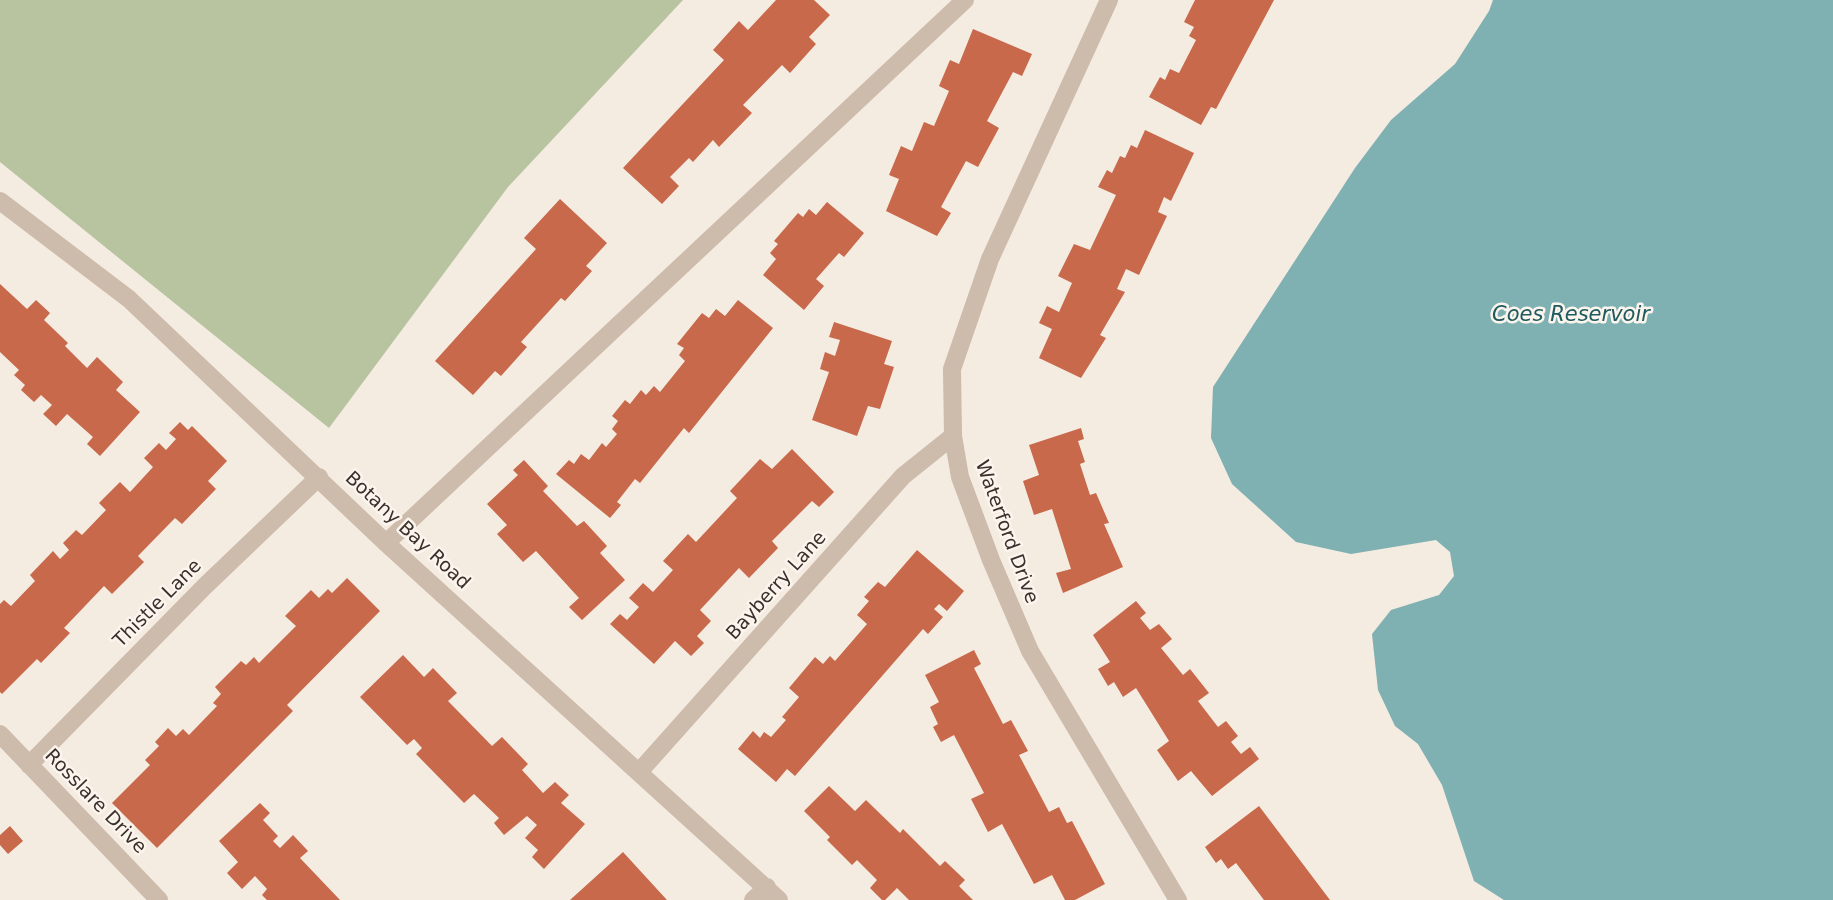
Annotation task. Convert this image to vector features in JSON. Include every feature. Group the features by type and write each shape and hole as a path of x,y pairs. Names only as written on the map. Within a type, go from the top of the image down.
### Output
{"street":[{"path":"386,543 965,0"},
{"name":"Waterford Drive","path":"1109,0 990,260 952,369 953,436 960,477 991,560 1030,651 1178,900"},
{"name":"Botany Bay Road","path":"0,201 129,299 386,543 773,893"},
{"name":"Bayberry Lane","path":"639,772 903,476 953,436"},
{"name":"Thistle Lane","path":"29,765 205,586 319,477"},
{"name":"Rosslare Drive","path":"0,734 159,900"},
{"path":"753,900 773,893"}],"green space":[{"path":"0,0 683,0 508,187 329,428 0,162"}],"water":[{"name":"Coes Reservoir","path":"1493,0 1833,0 1833,900 1504,900 1474,881 1442,785 1418,744 1395,726 1378,690 1372,634 1391,610 1439,595 1454,576 1450,552 1436,540 1351,554 1296,542 1232,484 1211,438 1213,387 1355,168 1391,120 1455,64 1489,11"}],"building":[{"path":"776,0 814,0 830,15 809,37 816,44 790,73 782,65 743,105 752,113 719,147 713,140 693,162 689,158 670,177 679,186 662,204 623,168 724,60 713,50 739,21 748,30"},
{"path":"1195,0 1274,0 1216,109 1211,107 1201,125 1149,97 1160,77 1165,80 1170,69 1179,73 1196,40 1189,36 1194,27 1184,22"},
{"path":"973,29 1032,54 1022,76 1013,72 987,121 999,128 978,167 966,161 941,207 951,213 937,236 886,211 899,179 889,175 901,146 912,151 924,122 934,126 949,91 939,86 950,60 959,64"},
{"path":"1145,130 1194,153 1171,201 1164,197 1158,212 1167,216 1139,275 1126,269 1117,289 1125,292 1100,335 1106,338 1081,378 1039,358 1052,329 1039,323 1047,306 1059,312 1072,283 1058,276 1074,244 1090,250 1116,195 1098,187 1107,170 1112,173 1120,156 1125,158 1131,145 1137,148"},
{"path":"560,199 607,243 586,266 592,271 565,301 561,298 521,342 527,347 501,376 495,371 473,395 435,361 536,249 524,238"},
{"path":"827,202 864,233 844,257 839,253 816,279 824,286 804,310 763,275 776,259 770,253 778,244 774,241 798,213 803,217 809,209 816,215"},
{"path":"0,284 27,309 36,300 50,313 44,320 68,343 65,346 87,368 97,357 123,382 116,390 140,412 100,456 87,444 93,437 67,414 56,426 43,414 52,405 41,395 34,402 21,390 25,385 14,375 19,370 0,352"},
{"path":"738,300 773,328 689,433 684,428 640,483 635,479 617,502 621,505 610,518 556,474 569,460 574,464 581,454 589,460 602,443 606,447 617,434 612,429 618,421 612,416 625,400 630,404 641,390 646,395 654,386 660,392 685,361 679,355 684,348 677,344 702,313 709,318 716,309 725,316"},
{"path":"834,322 892,341 884,364 894,367 880,409 868,406 857,436 812,420 829,372 820,369 825,352 835,356 840,340 829,337"},
{"path":"180,422 188,430 192,426 227,461 208,481 216,489 182,524 175,518 138,556 144,562 112,594 104,586 64,628 70,633 41,663 37,659 2,694 0,604 4,600 11,606 35,581 30,575 53,551 60,559 69,550 63,543 76,530 82,535 106,510 99,503 120,482 130,492 153,467 144,458 159,443 166,450 176,439 169,433"},
{"path":"1081,428 1084,439 1078,441 1085,462 1080,464 1090,495 1096,493 1109,523 1104,524 1123,567 1063,593 1056,573 1071,569 1052,509 1034,515 1023,481 1039,475 1029,445"},
{"path":"792,449 834,492 819,507 812,501 772,541 778,548 749,578 739,568 700,610 711,621 697,636 704,643 691,656 675,641 654,664 610,624 620,614 627,620 639,607 629,598 643,583 653,592 673,570 663,561 688,534 696,542 737,498 730,491 760,459 772,469"},
{"path":"524,460 548,486 543,491 577,526 584,521 607,546 600,553 625,580 582,620 569,607 579,598 536,551 523,562 497,534 507,525 487,504 518,475 513,470"},
{"path":"917,550 964,591 947,611 939,604 934,609 943,617 928,634 923,629 795,776 787,769 776,782 738,749 753,731 760,738 764,732 771,737 786,720 782,717 799,697 789,688 815,657 823,664 830,656 835,661 867,624 857,615 869,601 864,597 878,582 885,587"},
{"path":"347,578 380,611 287,705 293,711 157,848 112,803 150,765 145,760 159,746 155,742 168,728 176,736 183,729 189,735 217,706 213,703 221,694 215,687 241,661 246,665 254,657 259,663 296,626 285,616 311,590 319,598 328,589 332,593"},
{"path":"1136,601 1146,613 1140,618 1150,630 1159,624 1172,639 1161,648 1183,675 1190,669 1209,693 1198,701 1218,727 1226,721 1238,736 1231,742 1241,754 1250,747 1259,759 1212,796 1191,771 1178,781 1157,750 1169,741 1136,688 1123,697 1114,682 1108,686 1098,669 1110,662 1093,635"},
{"path":"974,650 981,664 974,668 1003,724 1011,720 1028,751 1019,755 1049,812 1059,807 1067,823 1072,821 1105,884 1075,900 1065,900 1052,875 1034,884 1002,824 988,832 971,799 984,793 954,735 941,742 933,727 938,724 930,707 939,702 925,675"},
{"path":"403,655 424,677 433,668 457,693 448,701 492,746 502,737 528,764 522,770 543,793 555,782 569,795 561,803 585,824 544,869 532,857 538,850 525,838 537,825 527,816 504,835 494,823 499,818 474,794 464,803 416,754 422,748 414,739 407,745 360,697"},
{"path":"829,786 855,811 866,800 900,833 903,829 940,866 945,861 965,880 959,886 973,900 909,900 897,888 882,900 870,888 877,880 857,860 852,865 827,840 830,837 804,811"},
{"path":"260,803 270,813 263,820 278,836 273,841 280,848 293,835 308,851 300,858 340,900 267,900 262,895 267,889 255,876 242,889 227,873 238,862 219,841"},
{"path":"1259,806 1330,900 1264,900 1236,863 1228,869 1221,859 1216,863 1205,847"},
{"path":"10,826 23,841 8,854 0,845 0,835"},
{"path":"623,852 667,900 570,900"}]}
